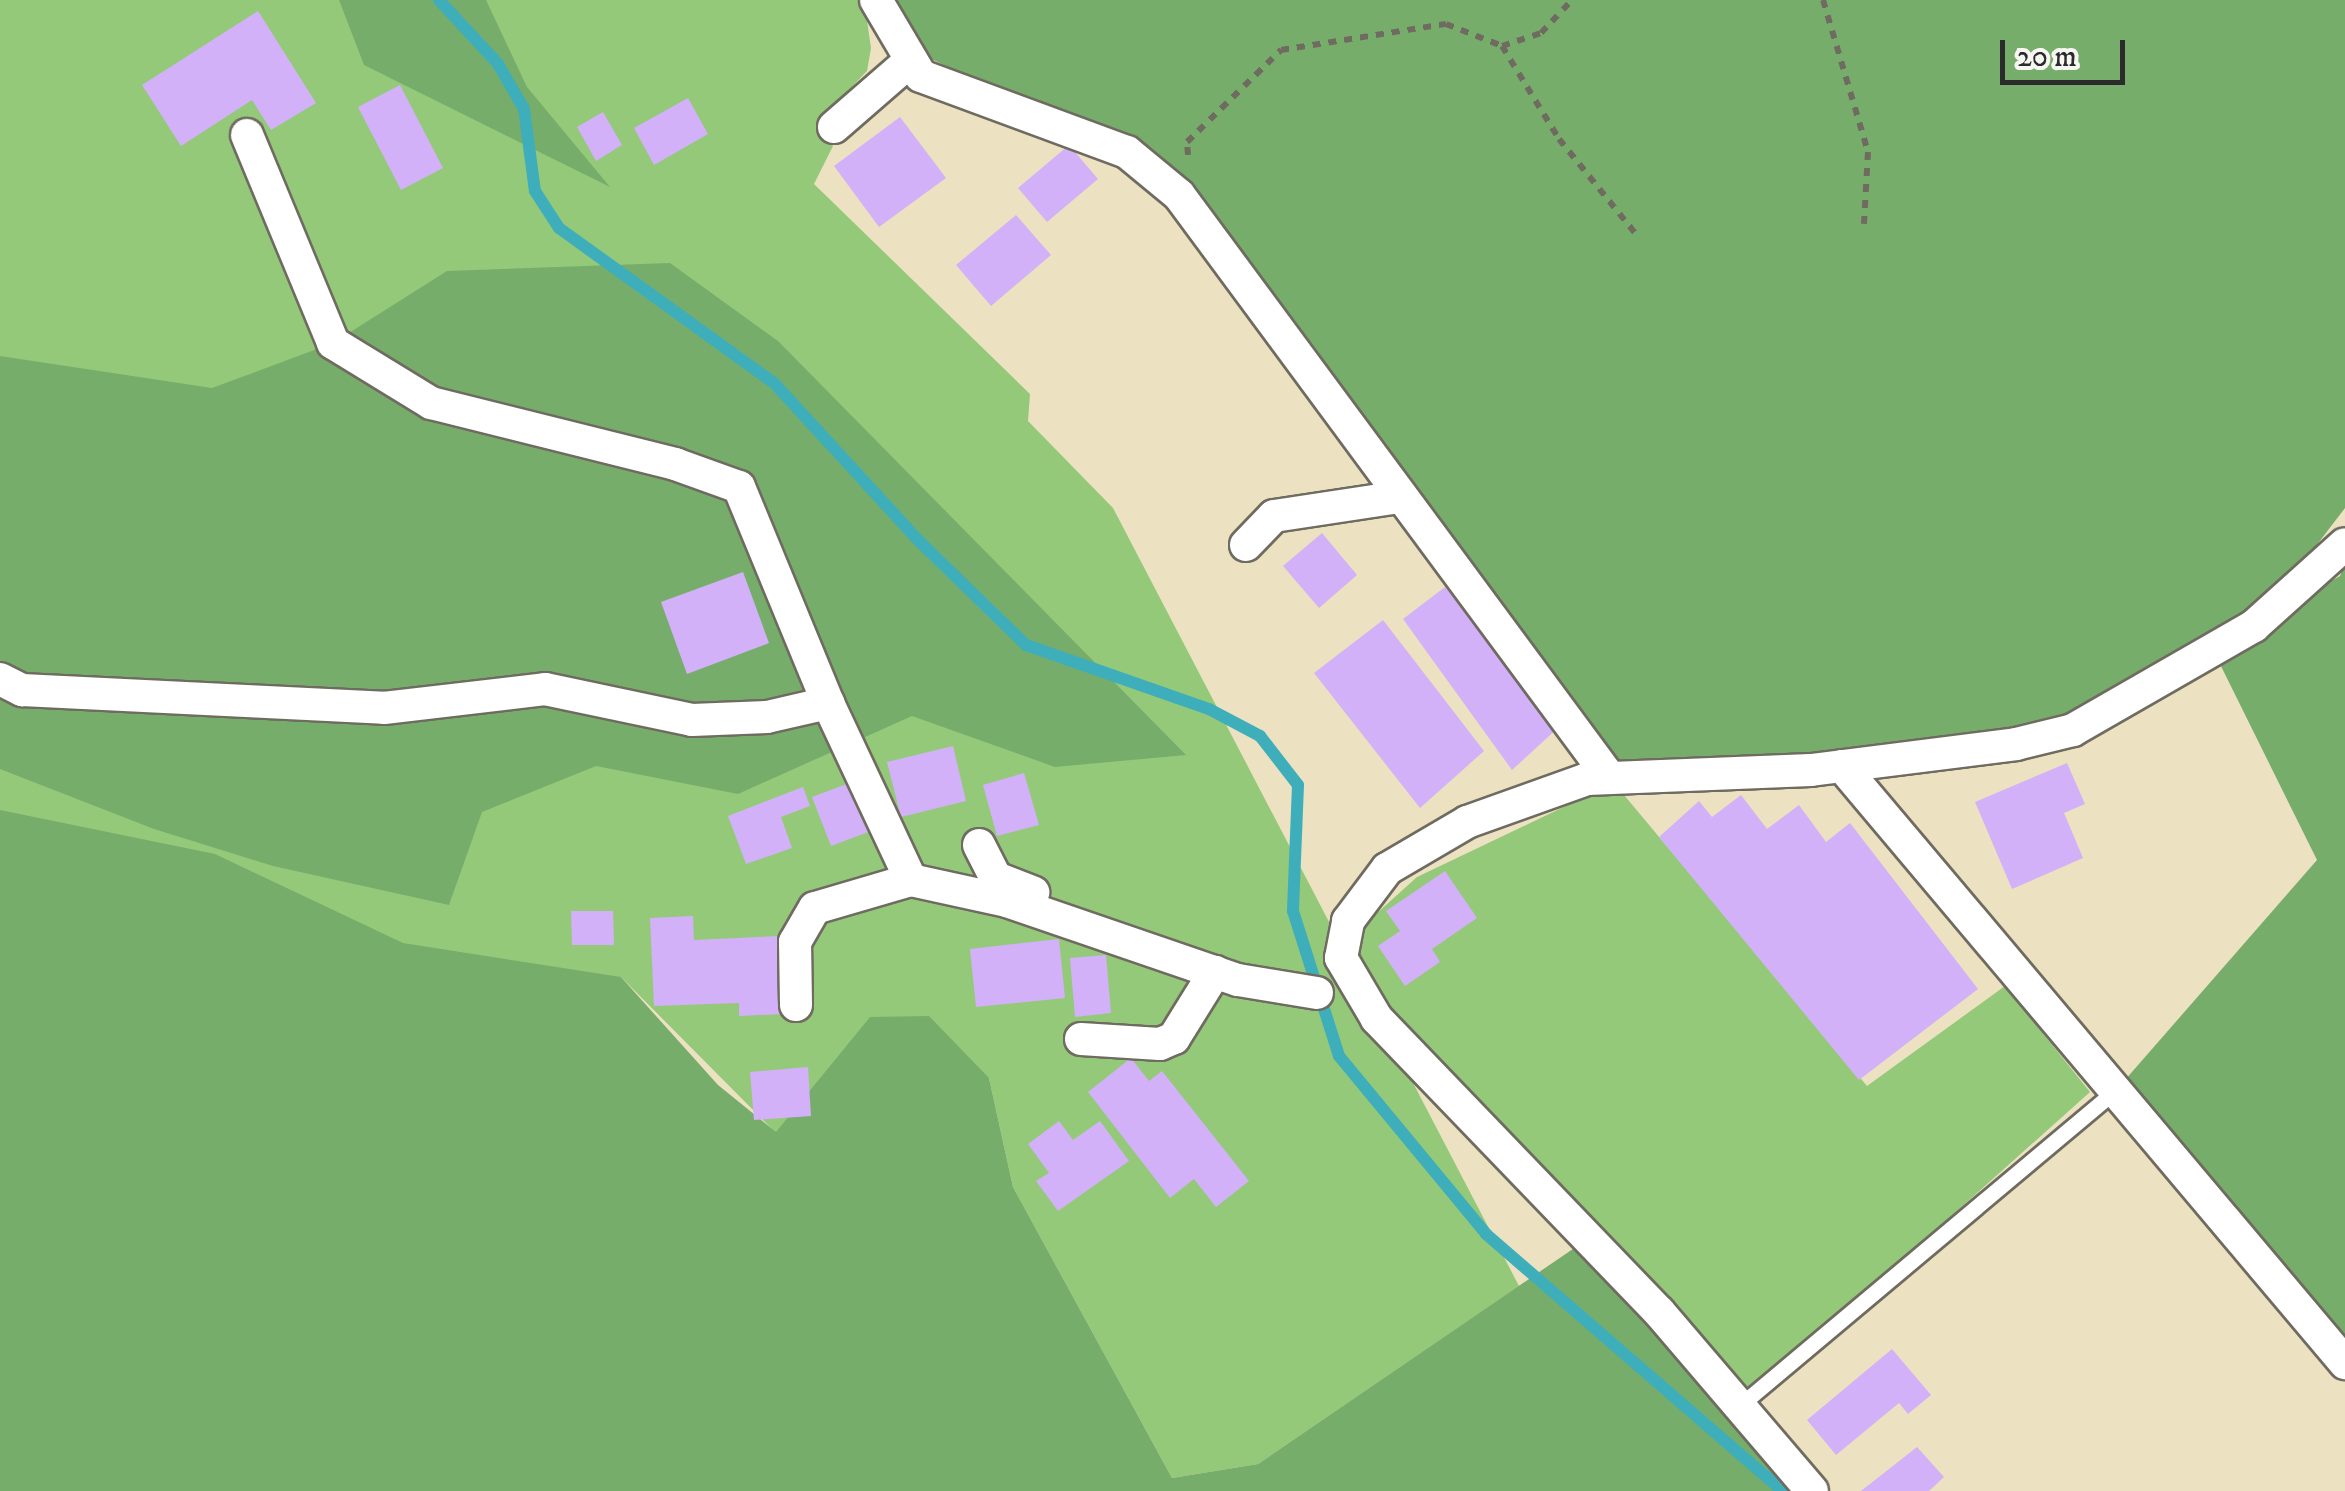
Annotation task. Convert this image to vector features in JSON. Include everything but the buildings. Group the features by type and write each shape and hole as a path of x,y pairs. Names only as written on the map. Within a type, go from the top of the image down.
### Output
{"street":[{"path":"876,0 921,76 1127,152 1190,211 1607,774"},
{"path":"834,127 910,61"},
{"path":"248,135 333,343 431,403 675,464 740,487 828,703 911,880"},
{"path":"1246,545 1274,516 1400,497"},
{"path":"1812,1491 1659,1312 1377,1019 1341,958 1348,921 1386,869 1467,822 1607,774 1842,766 2016,744 2073,730 2254,626 2345,544"},
{"path":"0,679 22,690 384,708 545,689 692,720 767,717 828,703"},
{"path":"1842,766 2118,1088 2345,1363"},
{"path":"980,844 996,878 1106,921 1110,937"},
{"path":"796,1005 795,942 815,908 911,880 1007,901 1215,972 1318,992"},
{"path":"1080,1039 1160,1044 1174,1038 1215,972"}],"lane":[{"path":"1738,1407 2118,1088"}],"path":[{"path":"1502,46 1540,33 1572,0"},
{"path":"1823,0 1868,152 1864,224"},
{"path":"1190,211 1188,142 1281,50 1446,24 1502,46 1559,139 1635,233"}],"green space":[{"path":"0,0 864,0 871,48 867,71 818,122 833,146 814,184 1030,394 1028,421 1113,508 1519,1286 1258,1464 1172,1478 1013,1187 989,1078 870,1018 776,1133 621,977 0,1133"},
{"path":"339,0 486,0 527,87 610,187 364,65"},
{"path":"876,0 2345,0 2345,508 2257,623 2340,576 2345,561 2345,1363 2118,1088 2317,860 2213,650 2073,730 1607,774 1127,152 902,45"},
{"path":"670,263 778,341 1186,755 1055,767 912,716 738,794 596,766 482,812 449,905 273,866 154,829 0,769 0,356 212,388 333,343 447,271"},
{"path":"1614,783 1867,1086 2005,986 2090,1092 1738,1407 1392,1032 1357,963 1355,933 1417,877"},
{"path":"0,810 215,854 403,943 621,977 718,1085 776,1132 870,1017 929,1016 989,1078 1013,1187 1172,1478 1258,1464 1589,1238 1812,1491 0,1491"}],"waterway":[{"path":"439,0 498,64 524,109 535,191 559,228 775,384 918,540 1026,645 1209,709 1260,736 1298,785 1293,911 1339,1056 1486,1234 1783,1491"}]}
